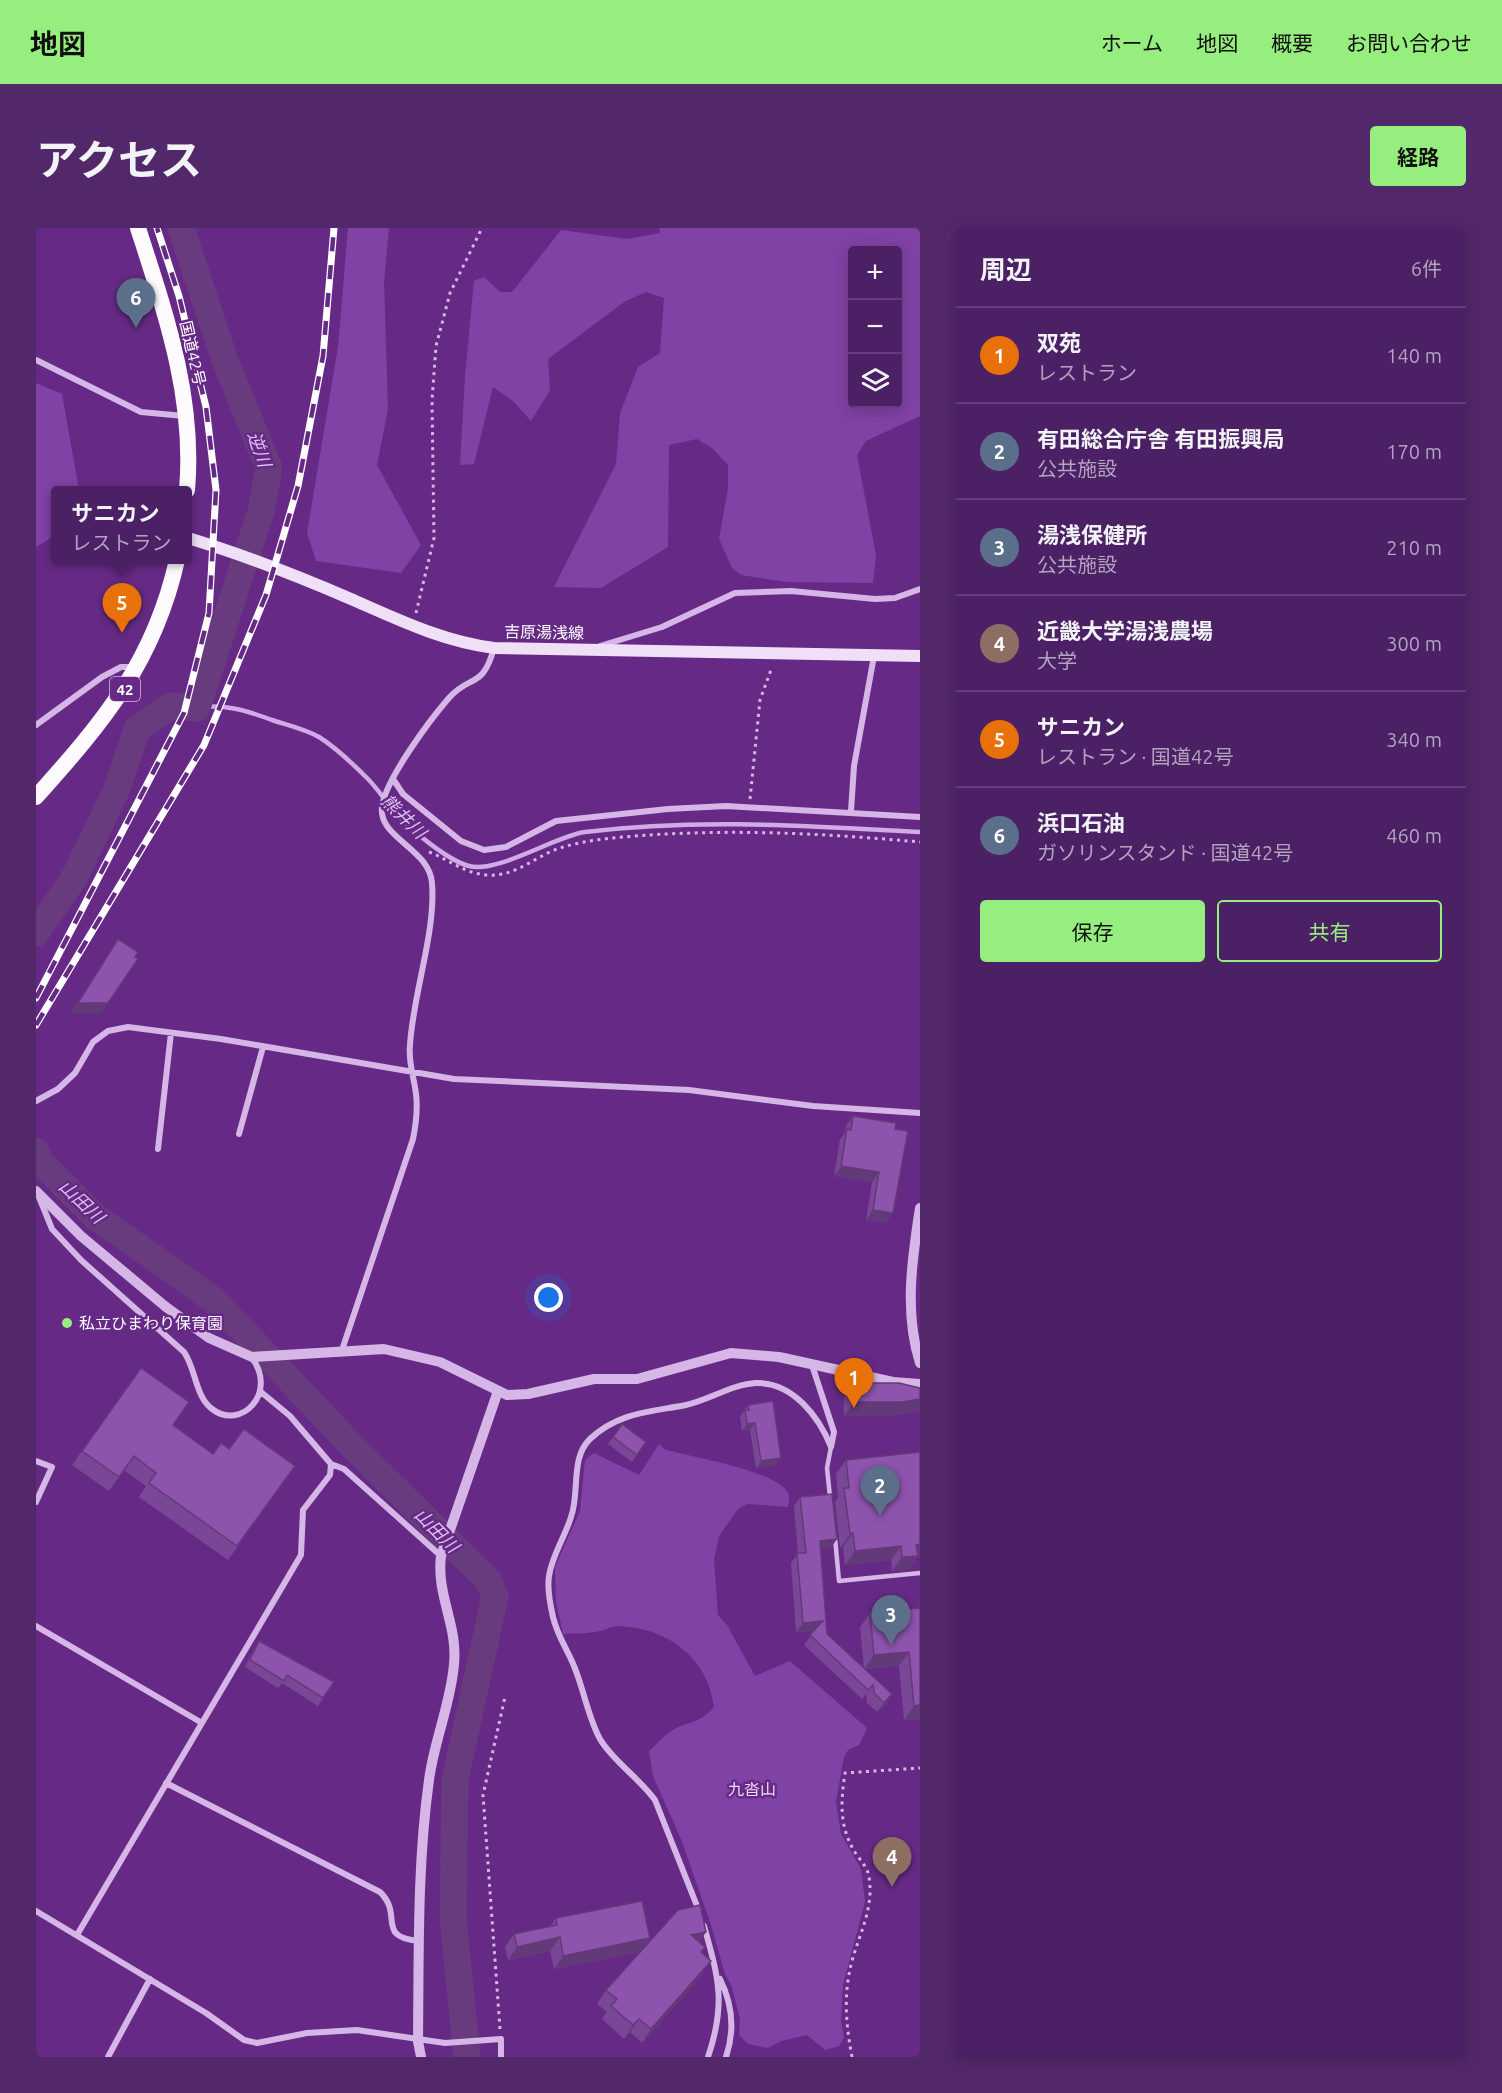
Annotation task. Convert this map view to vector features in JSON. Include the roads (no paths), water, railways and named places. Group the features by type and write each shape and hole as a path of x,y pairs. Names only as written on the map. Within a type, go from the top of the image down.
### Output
{"highway":[{"name":"国道42号","path":"138,228 179,362 188,416 187,486"},
{"name":"42","path":"36,797 113,706 138,667 165,606 176,564"}],"main road":[{"name":"吉原湯浅線","path":"192,539 262,562 412,626 465,644 494,648 920,656"}],"street":[{"path":"36,360 141,412 188,416"},
{"path":"588,650 662,627 735,593 791,591 875,599 895,598 920,589"},
{"path":"342,1350 413,1139 417,1109 411,1073 411,1028 426,943 432,883 426,864 389,829 382,816 382,806 393,779 449,698 485,674 494,648"},
{"path":"851,811 854,766 874,656"},
{"path":"36,725 102,677 121,667 138,667"},
{"path":"393,779 403,794 460,841 484,850 506,847 547,824 565,819 687,808 750,807 851,811 920,817"},
{"path":"36,1101 58,1089 75,1073 93,1042 108,1031 128,1027 454,1079 689,1090 813,1106 920,1113"},
{"path":"158,1149 171,1033"},
{"path":"239,1134 263,1047"},
{"path":"36,1190 52,1229 81,1260 184,1352 193,1368 200,1393 212,1409 227,1414 239,1413 252,1405 261,1392 260,1370 252,1357"},
{"path":"36,1190 81,1236 166,1307 209,1338 252,1357 304,1356 342,1350 384,1349 419,1355 440,1362 498,1391 518,1396 594,1379 637,1379 731,1353 761,1354 893,1382 920,1384"},
{"path":"920,1208 911,1265 913,1322 920,1364"},
{"path":"812,1365 834,1432 831,1447"},
{"path":"726,2057 733,2025 731,2012 717,1973 703,1920 655,1800 644,1784 600,1740 573,1664 555,1626 548,1587 551,1564 571,1518 582,1451 588,1440 620,1418 634,1413 694,1403 756,1383 783,1391 811,1410 821,1423 831,1447"},
{"path":"421,2057 418,2041 419,1941 421,1872 428,1784 454,1666 453,1630 442,1597 439,1573 441,1556 456,1509 498,1391"},
{"path":"261,1392 290,1416 331,1464 345,1469 441,1556"},
{"path":"36,1461 52,1467 36,1502"},
{"path":"77,1935 301,1555 303,1510 330,1475 331,1464"},
{"path":"36,1626 202,1723"},
{"path":"166,1784 381,1892 389,1903 394,1933 399,1938 419,1941"},
{"path":"36,1911 150,1979 244,2040 257,2043 307,2033 357,2031 445,2043 501,2039 501,2057"},
{"path":"708,2057 715,2036 720,2003 717,1973"},
{"path":"108,2057 150,1979"}],"lane":[{"path":"831,1447 827,1468 831,1507"},
{"path":"834,1530 839,1581 920,1573"}],"waterway":[{"name":"逆川","path":"36,933 74,878 116,791 137,729 171,706 197,708 261,511 269,468 224,358 181,228"},
{"name":"熊井川","path":"197,708 216,706 245,711 302,729 319,737 362,773 396,813 420,836 450,858 469,866 495,865 585,832 628,828 753,824 920,832"},
{"name":"山田川","path":"36,1151 40,1162 96,1217 214,1300 352,1446 489,1581 495,1596 455,1780 453,1918 467,2057"}],"railway":[{"path":"36,998 184,713 209,613 216,490 206,407 179,296 157,228"},
{"path":"36,1025 204,745 266,595 298,486 323,356 334,228"}],"place":[{"name":"浜口石油","path":"136,328"},
{"name":"サニカン","path":"122,633"},
{"name":"私立ひまわり保育園","path":"67,1323"},
{"name":"双苑","path":"854,1408"},
{"name":"有田総合庁舎 有田振興局","path":"880,1516"},
{"name":"湯浅保健所","path":"891,1645"},
{"name":"近畿大学湯浅農場","path":"892,1887"}],"park label":[{"name":"九沓山","path":"752,1789"}]}
